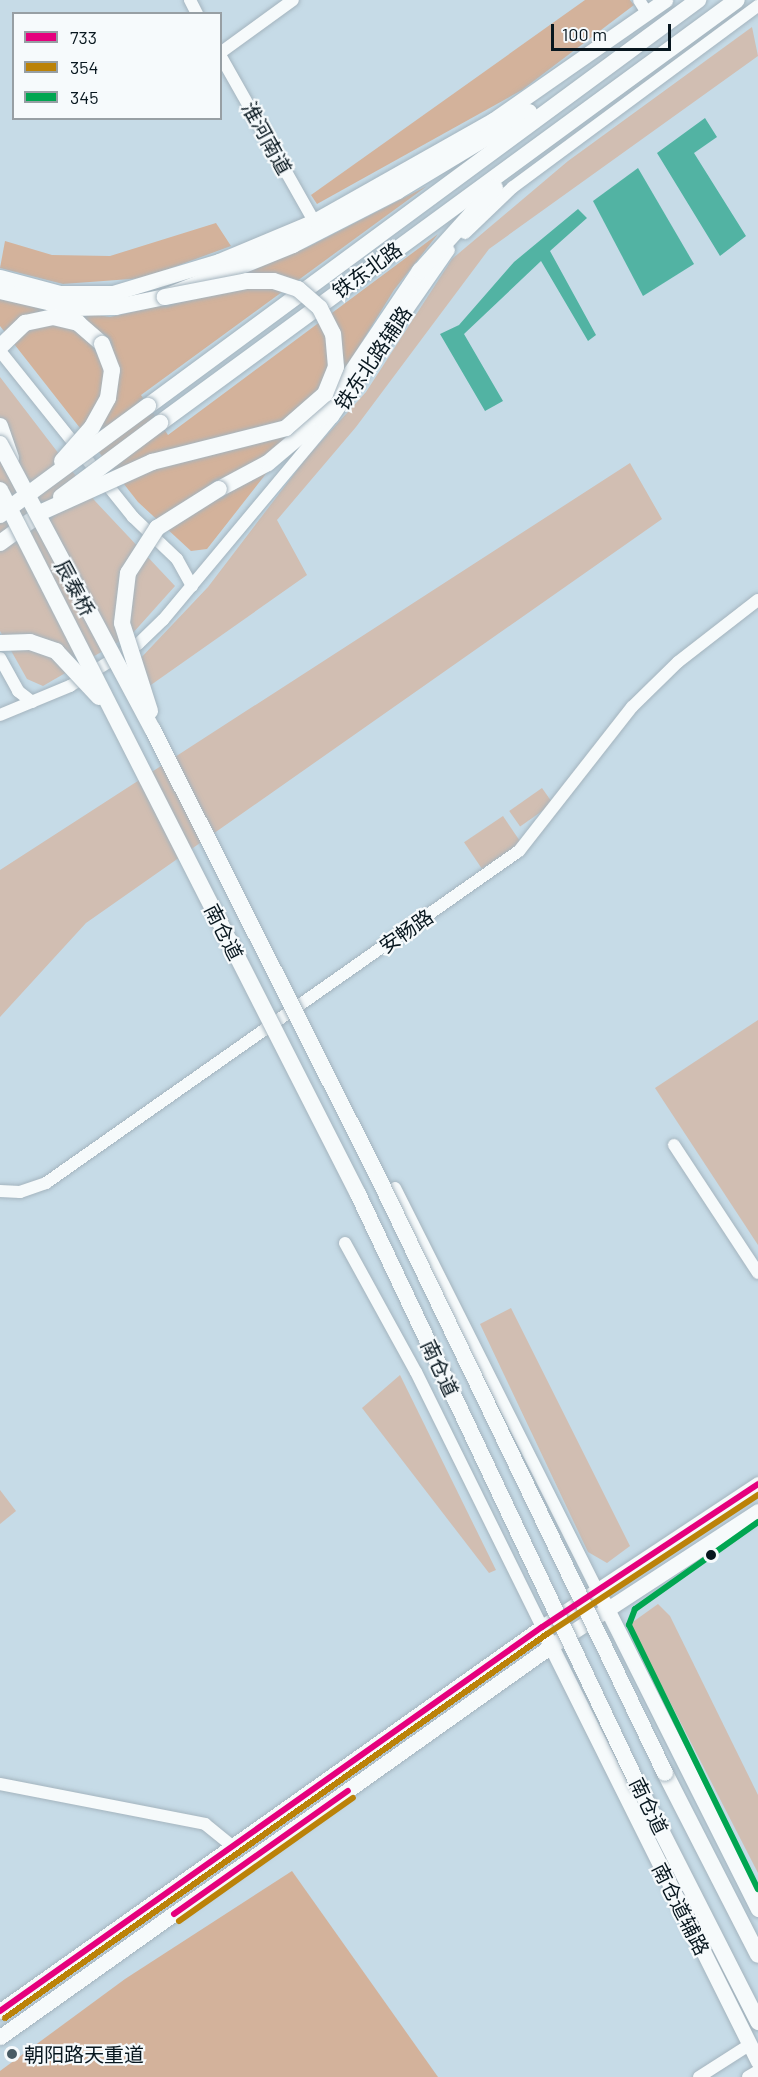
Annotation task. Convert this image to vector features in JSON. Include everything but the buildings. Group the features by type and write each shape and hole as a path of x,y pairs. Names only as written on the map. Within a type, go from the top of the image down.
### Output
{"highway":[{"name":"铁东北路","path":"0,543 737,0"},
{"name":"铁东北路","path":"0,515 693,1"},
{"path":"165,297 232,270 389,196 578,88"},
{"path":"153,730 122,623 124,588 135,557 173,514 268,463 305,435 452,233 554,136"},
{"path":"0,291 73,308 116,307 247,281 273,281 298,289 320,308 333,334 336,367 325,394 286,428 152,462 44,511"},
{"path":"0,349 25,322 53,316 90,331 109,357 112,385 102,412 38,488"},
{"path":"0,426 21,484"},
{"name":"辰泰桥","path":"0,444 153,730"},
{"name":"辰泰桥","path":"0,490 115,716"},
{"path":"0,643 30,642 56,651 115,716"},
{"name":"南仓道","path":"115,716 358,1194 638,1785 758,2022"},
{"name":"南仓道","path":"153,730 379,1179 665,1773 758,1955"},
{"path":"740,1921 758,1939"}],"main road":[{"path":"0,277 60,293 113,293 219,261 314,221 493,120 643,7 665,0"},
{"path":"0,2011 230,1844 542,1627 758,1484"},
{"path":"0,2037 551,1646 758,1511"},
{"path":"621,1638 621,1610 699,1550"},
{"path":"598,1591 758,1909"},
{"name":"南仓道辅路","path":"542,1627 758,2061"},
{"path":"121,1924 134,1943"},
{"path":"709,1926 732,2008"}],"street":[{"path":"222,53 293,0"},
{"name":"铁东北路辅路","path":"0,715 70,686 138,644 192,586 333,417 458,240 513,187 758,6"},
{"name":"淮河南道","path":"222,58 314,221"},
{"path":"0,349 133,517 177,559 192,586"},
{"name":"安畅路","path":"0,1191 20,1192 46,1183 519,851 632,707 678,662 758,600"},
{"path":"0,658 18,691 32,702"},
{"path":"674,1145 758,1273"},
{"path":"395,1188 598,1591"},
{"path":"345,1244 416,1372 542,1627"},
{"path":"0,1784 205,1824 230,1844"},
{"path":"699,2077 749,2045"},
{"path":"748,2077 758,2071"}],"shaded area":[{"path":"585,0 630,0 634,5 522,90 317,204 311,195"},
{"path":"752,27 758,56 489,249 356,427 277,520 307,575 148,687 137,662 208,587 307,457 366,392 452,259 568,161"},
{"path":"705,118 717,137 694,153 746,236 720,256 657,153"},
{"path":"638,168 694,264 643,296 593,201"},
{"path":"427,186 141,395 168,435 438,234 394,290 334,387 207,549 191,551 138,502 0,326 0,299 110,317 167,304 308,247"},
{"path":"578,209 587,218 550,251 596,335 588,341 541,261 464,334 503,401 485,411 440,334 459,325 514,262"},
{"path":"216,223 231,246 144,278 63,284 0,268 5,241 52,255 110,256"},
{"path":"0,377 95,501 175,586 132,634 43,686 27,679 0,631"},
{"path":"630,463 662,519 86,923 0,1017 0,870"},
{"path":"542,788 553,804 520,827 509,811"},
{"path":"503,816 521,843 482,869 464,842"},
{"path":"758,1020 758,1245 655,1088"},
{"path":"511,1308 630,1546 607,1563 588,1552 480,1324"},
{"path":"400,1375 496,1570 489,1573 362,1408"},
{"path":"0,1490 16,1511 0,1524"},
{"path":"658,1604 670,1616 758,1795 758,1873 630,1624"},
{"path":"292,1871 438,2077 0,2077 0,2071 125,1979"}],"transit line":[{"name":"733","path":"0,2011 542,1627 758,1484"},
{"name":"354","path":"5,2018 547,1634 758,1495"},
{"name":"345","path":"758,1522 635,1609 629,1625 758,1889"},
{"name":"733","path":"174,1914 348,1791"},
{"name":"354","path":"179,1921 353,1798"}],"place":[{"name":"朝阳路天重道","path":"12,2054"}]}
